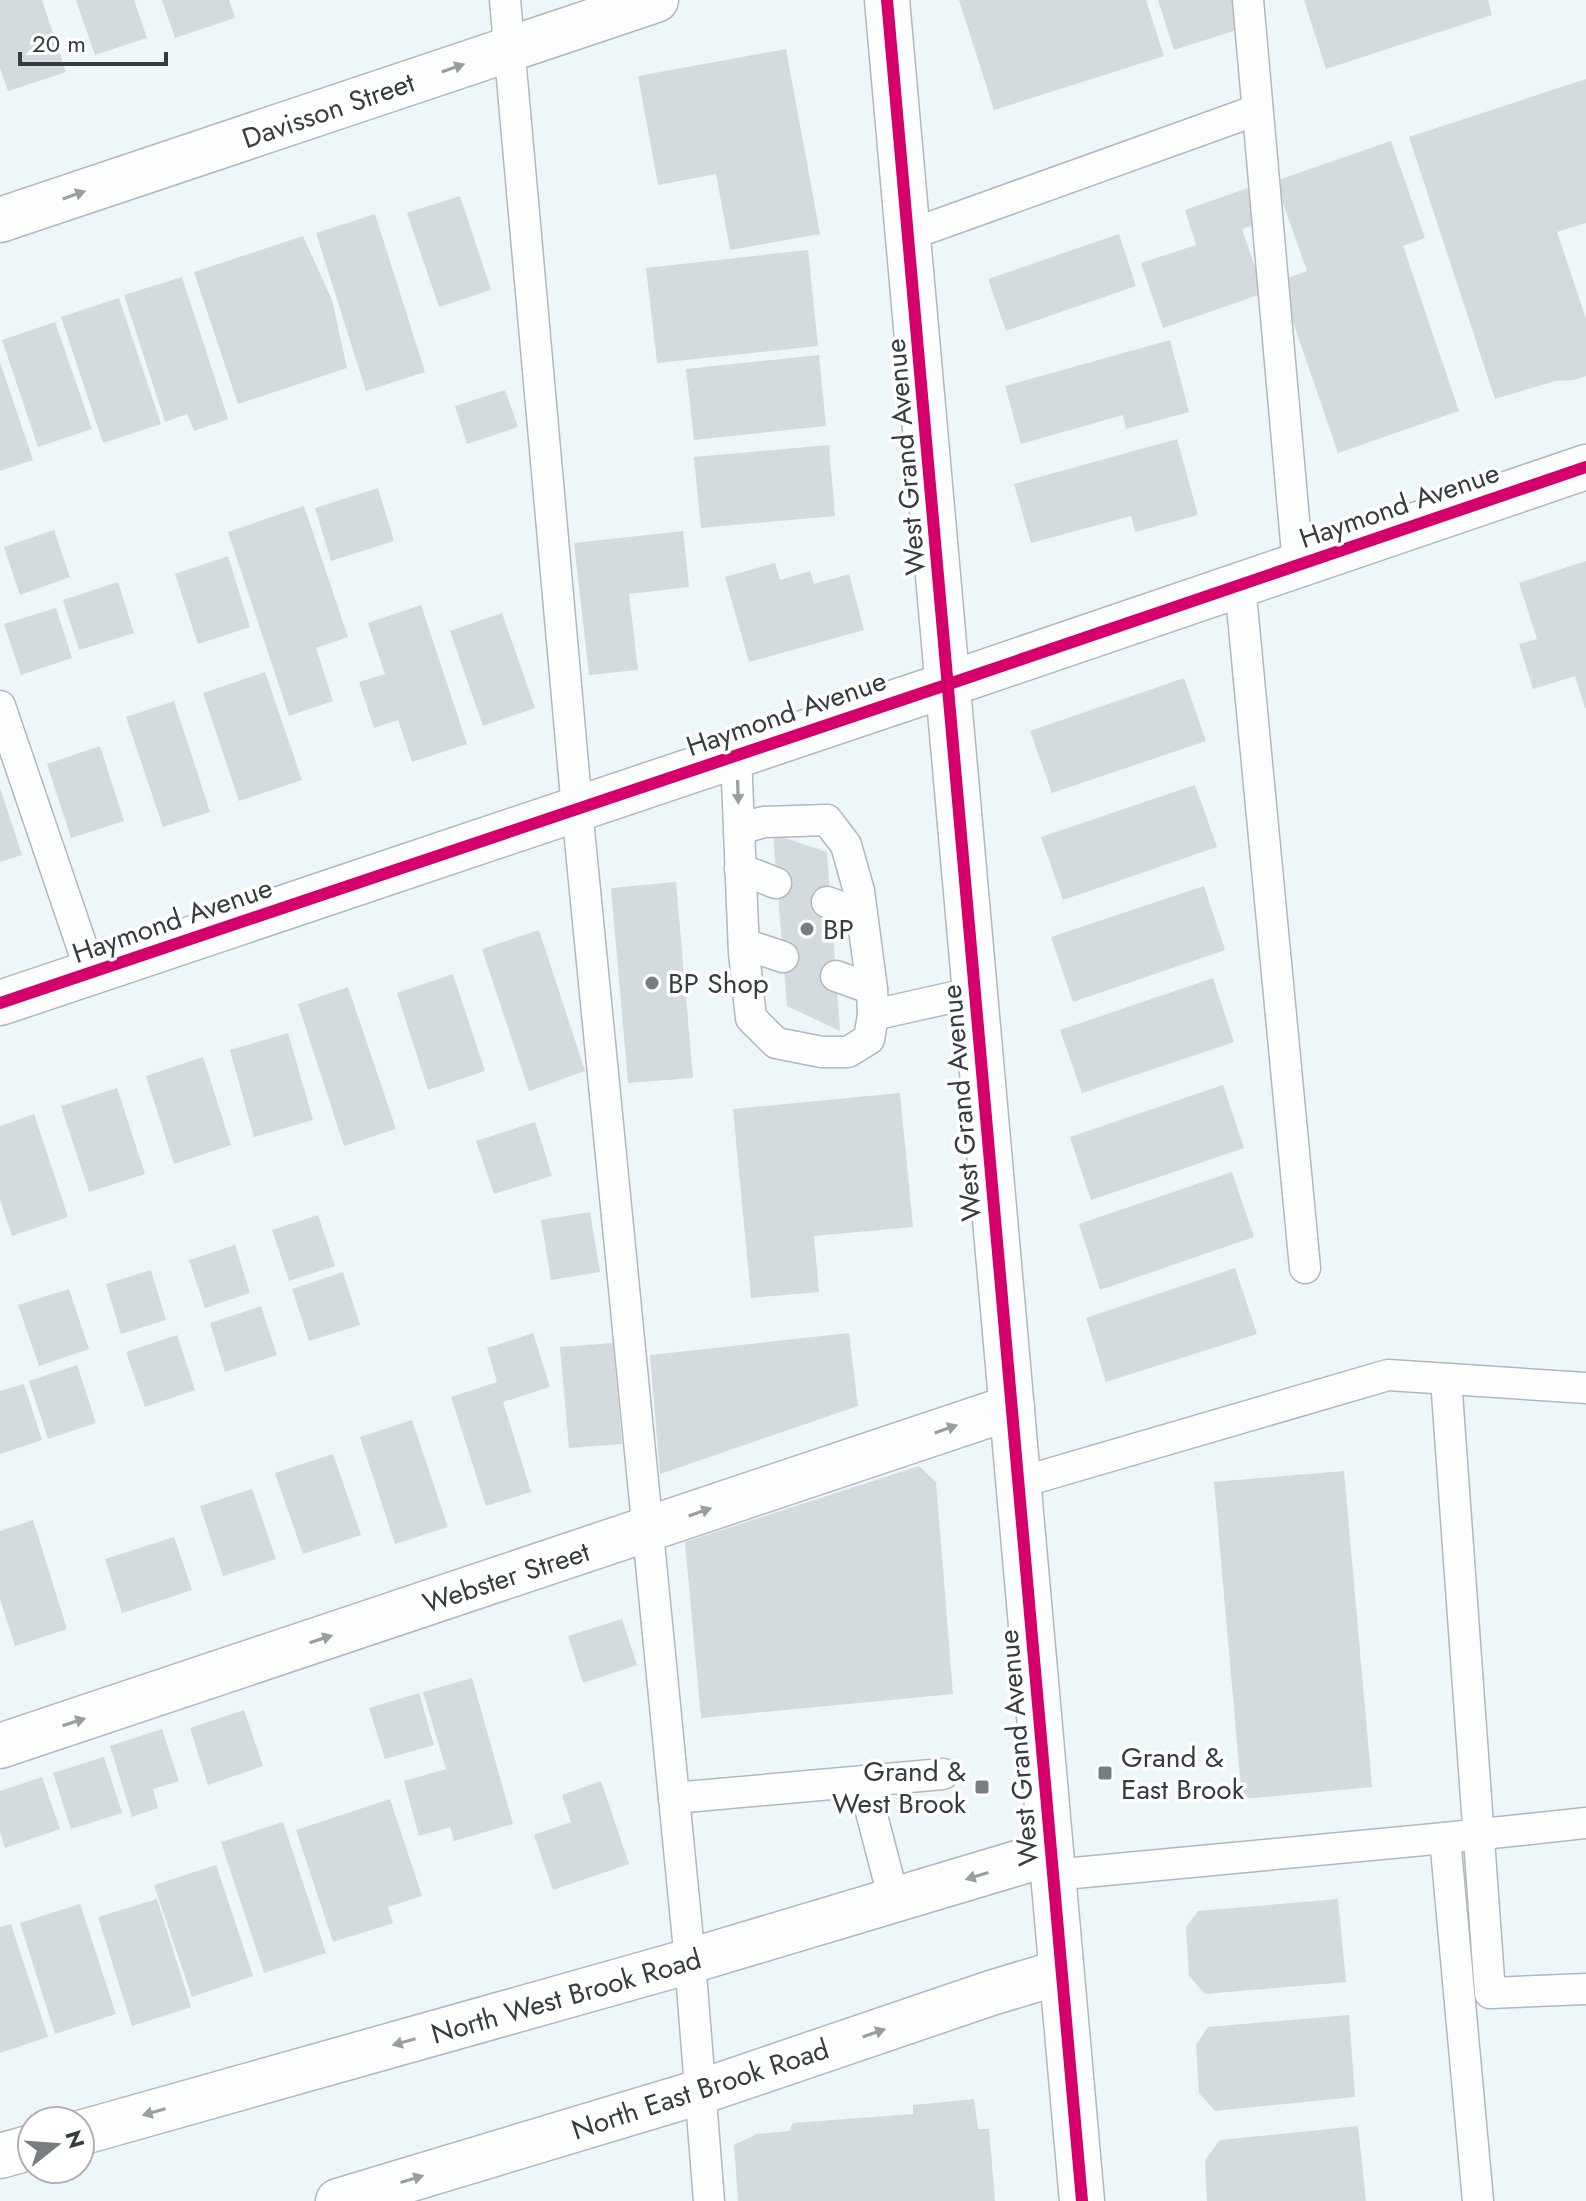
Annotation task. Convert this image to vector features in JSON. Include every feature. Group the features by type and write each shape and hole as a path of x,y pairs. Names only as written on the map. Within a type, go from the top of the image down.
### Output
{"street":[{"name":"Davisson Street","path":"0,220 656,0"},
{"name":"West Grand Avenue","path":"887,0 1082,2201"},
{"name":"Haymond Avenue","path":"0,1003 1586,467"},
{"name":"Webster Street","path":"0,1746 1012,1407"},
{"name":"North West Brook Road","path":"96,2128 690,1961 894,1900 1052,1864"},
{"name":"North East Brook Road","path":"338,2201 700,2092 1061,1972"}],"lane":[{"path":"505,0 577,809 690,1961 709,2201"},
{"path":"1248,0 1298,565"},
{"path":"909,235 1257,110"},
{"path":"1240,585 1305,1268"},
{"path":"0,706 91,973"},
{"path":"736,755 740,869 744,944 751,1018 776,1043 822,1052 848,1052 869,1039 872,1002 859,891 846,845 827,820 764,822 739,829"},
{"path":"740,869 776,883"},
{"path":"827,902 861,914"},
{"path":"744,944 783,957"},
{"path":"836,976 872,1002 976,992"},
{"path":"1018,1483 1388,1375 1586,1388"},
{"path":"1446,1379 1490,1993 1586,1989"},
{"path":"674,1798 943,1774"},
{"path":"863,1781 894,1900"},
{"path":"1052,1864 1445,1838 1586,1823"},
{"path":"1445,1838 1478,2201"}],"building":[{"path":"0,0 42,0 66,72 8,91 0,68"},
{"path":"76,0 134,0 147,38 95,55"},
{"path":"162,0 229,0 235,18 175,38"},
{"path":"959,0 1146,0 1164,56 994,110"},
{"path":"1158,0 1234,0 1243,28 1174,50"},
{"path":"1304,0 1488,0 1492,15 1326,69"},
{"path":"786,49 820,234 730,250 716,174 658,185 638,76"},
{"path":"1586,79 1586,223 1557,232 1586,319 1586,376 1555,381 1495,399 1409,137"},
{"path":"1391,141 1425,238 1403,246 1459,411 1338,453 1279,281 1307,271 1275,181"},
{"path":"1248,188 1259,223 1242,229 1264,293 1163,328 1141,263 1196,245 1185,210"},
{"path":"460,196 491,290 439,307 407,213"},
{"path":"375,214 425,372 366,391 316,233"},
{"path":"1119,234 1136,286 1006,331 988,279"},
{"path":"303,236 332,300 347,368 238,404 194,272"},
{"path":"808,250 818,346 657,363 646,268"},
{"path":"182,277 228,419 194,431 187,414 165,422 124,295"},
{"path":"119,298 161,424 103,443 61,317"},
{"path":"55,322 92,429 38,447 2,340"},
{"path":"1170,340 1189,412 1126,429 1123,415 1021,444 1005,386"},
{"path":"819,355 826,426 694,440 686,369"},
{"path":"0,362 33,460 0,471"},
{"path":"505,390 518,427 467,444 455,406"},
{"path":"1177,439 1198,515 1135,532 1131,516 1031,543 1014,484"},
{"path":"829,445 835,516 701,528 694,457"},
{"path":"378,488 394,541 331,561 315,508"},
{"path":"304,506 348,637 316,648 333,701 289,716 228,532"},
{"path":"54,530 70,577 20,595 4,547"},
{"path":"683,531 689,587 629,594 638,670 589,675 574,543"},
{"path":"228,556 250,627 198,644 175,574"},
{"path":"1586,561 1585,708 1575,676 1533,689 1519,644 1537,639 1519,583"},
{"path":"775,563 780,580 810,571 814,584 849,574 864,630 749,662 725,577"},
{"path":"118,582 134,633 79,650 63,600"},
{"path":"421,605 467,744 412,762 398,720 374,728 359,682 385,674 368,623"},
{"path":"56,608 72,658 21,675 4,624"},
{"path":"502,613 535,708 483,726 450,631"},
{"path":"265,672 302,780 239,801 203,693"},
{"path":"1184,678 1206,741 1052,793 1030,731"},
{"path":"174,701 210,812 163,827 126,717"},
{"path":"100,746 124,821 71,838 47,764"},
{"path":"1195,785 1217,847 1063,900 1041,837"},
{"path":"0,788 22,855 0,862"},
{"name":"BP","path":"773,834 827,852 840,1031 787,1006"},
{"name":"BP Shop","path":"676,882 693,1078 628,1083 611,888"},
{"path":"1204,886 1225,950 1073,1002 1051,937"},
{"path":"539,930 585,1071 529,1091 482,949"},
{"path":"453,974 485,1071 428,1090 397,993"},
{"path":"1213,978 1234,1042 1082,1093 1060,1030"},
{"path":"348,987 396,1129 344,1146 298,1004"},
{"path":"288,1033 313,1120 254,1137 230,1050"},
{"path":"203,1057 231,1145 174,1164 146,1076"},
{"path":"1223,1085 1244,1148 1091,1200 1070,1137"},
{"path":"117,1088 145,1174 89,1192 61,1106"},
{"path":"900,1093 913,1227 814,1236 819,1292 751,1298 733,1109"},
{"path":"34,1114 68,1217 12,1236 0,1200 0,1126"},
{"path":"535,1122 552,1176 494,1194 476,1141"},
{"path":"1232,1172 1254,1237 1100,1290 1079,1224"},
{"path":"590,1212 600,1272 551,1280 541,1220"},
{"path":"318,1215 335,1266 289,1281 272,1230"},
{"path":"235,1245 250,1293 205,1308 189,1260"},
{"path":"1235,1268 1257,1334 1106,1382 1086,1318"},
{"path":"151,1270 166,1320 121,1334 106,1284"},
{"path":"343,1272 360,1325 309,1341 292,1289"},
{"path":"69,1289 89,1349 39,1366 18,1305"},
{"path":"261,1306 277,1355 225,1372 210,1323"},
{"path":"533,1333 550,1387 503,1402 531,1492 486,1506 451,1397 497,1382 487,1348"},
{"path":"849,1333 858,1406 660,1474 650,1355"},
{"path":"177,1335 195,1390 145,1407 126,1352"},
{"path":"613,1343 622,1444 569,1448 560,1347"},
{"path":"77,1365 96,1423 48,1439 29,1381"},
{"path":"24,1384 42,1440 0,1454 0,1391"},
{"path":"412,1420 448,1527 395,1544 360,1437"},
{"path":"333,1454 361,1535 303,1554 275,1473"},
{"path":"919,1466 936,1482 953,1694 701,1718 685,1542"},
{"path":"1344,1471 1372,1787 1242,1799 1214,1482"},
{"path":"252,1489 276,1559 223,1576 200,1506"},
{"path":"33,1520 67,1629 15,1646 0,1599 0,1531"},
{"path":"174,1537 192,1590 122,1613 105,1559"},
{"path":"622,1619 637,1665 583,1683 568,1636"},
{"path":"472,1678 513,1824 454,1841 450,1827 419,1836 404,1781 446,1769 423,1692"},
{"path":"419,1693 434,1745 385,1759 369,1708"},
{"path":"244,1710 263,1766 208,1785 190,1728"},
{"path":"162,1729 179,1781 153,1789 158,1808 132,1817 110,1746"},
{"path":"104,1757 122,1813 71,1829 53,1773"},
{"path":"42,1777 60,1829 5,1848 0,1833 0,1791"},
{"path":"601,1781 629,1864 553,1890 534,1835 571,1822 562,1795"},
{"path":"390,1799 422,1896 388,1907 393,1923 333,1942 296,1830"},
{"path":"283,1822 326,1953 264,1973 221,1842"},
{"path":"216,1865 253,1976 192,1997 154,1885"},
{"path":"157,1899 191,2007 132,2026 98,1917"},
{"path":"1338,1899 1346,1982 1205,1994 1189,1976 1186,1927 1198,1911"},
{"path":"80,1904 116,2014 55,2034 20,1923"},
{"path":"11,1924 48,2037 0,2053 0,1927"},
{"path":"1349,2015 1355,2097 1215,2111 1199,2093 1196,2045 1208,2027"},
{"path":"974,2099 978,2129 989,2129 995,2201 738,2201 734,2145 757,2134 789,2131 793,2123 913,2114 913,2105"},
{"path":"1358,2126 1366,2201 1207,2201 1205,2160 1220,2140"}],"cycle path":[{"path":"887,0 1082,2201"},
{"path":"0,1003 1586,467"}],"place":[{"name":"BP","path":"807,929"},
{"name":"BP Shop","path":"652,983"},
{"name":"Grand & East Brook","path":"1105,1773"},
{"name":"Grand & West Brook","path":"982,1787"}]}
